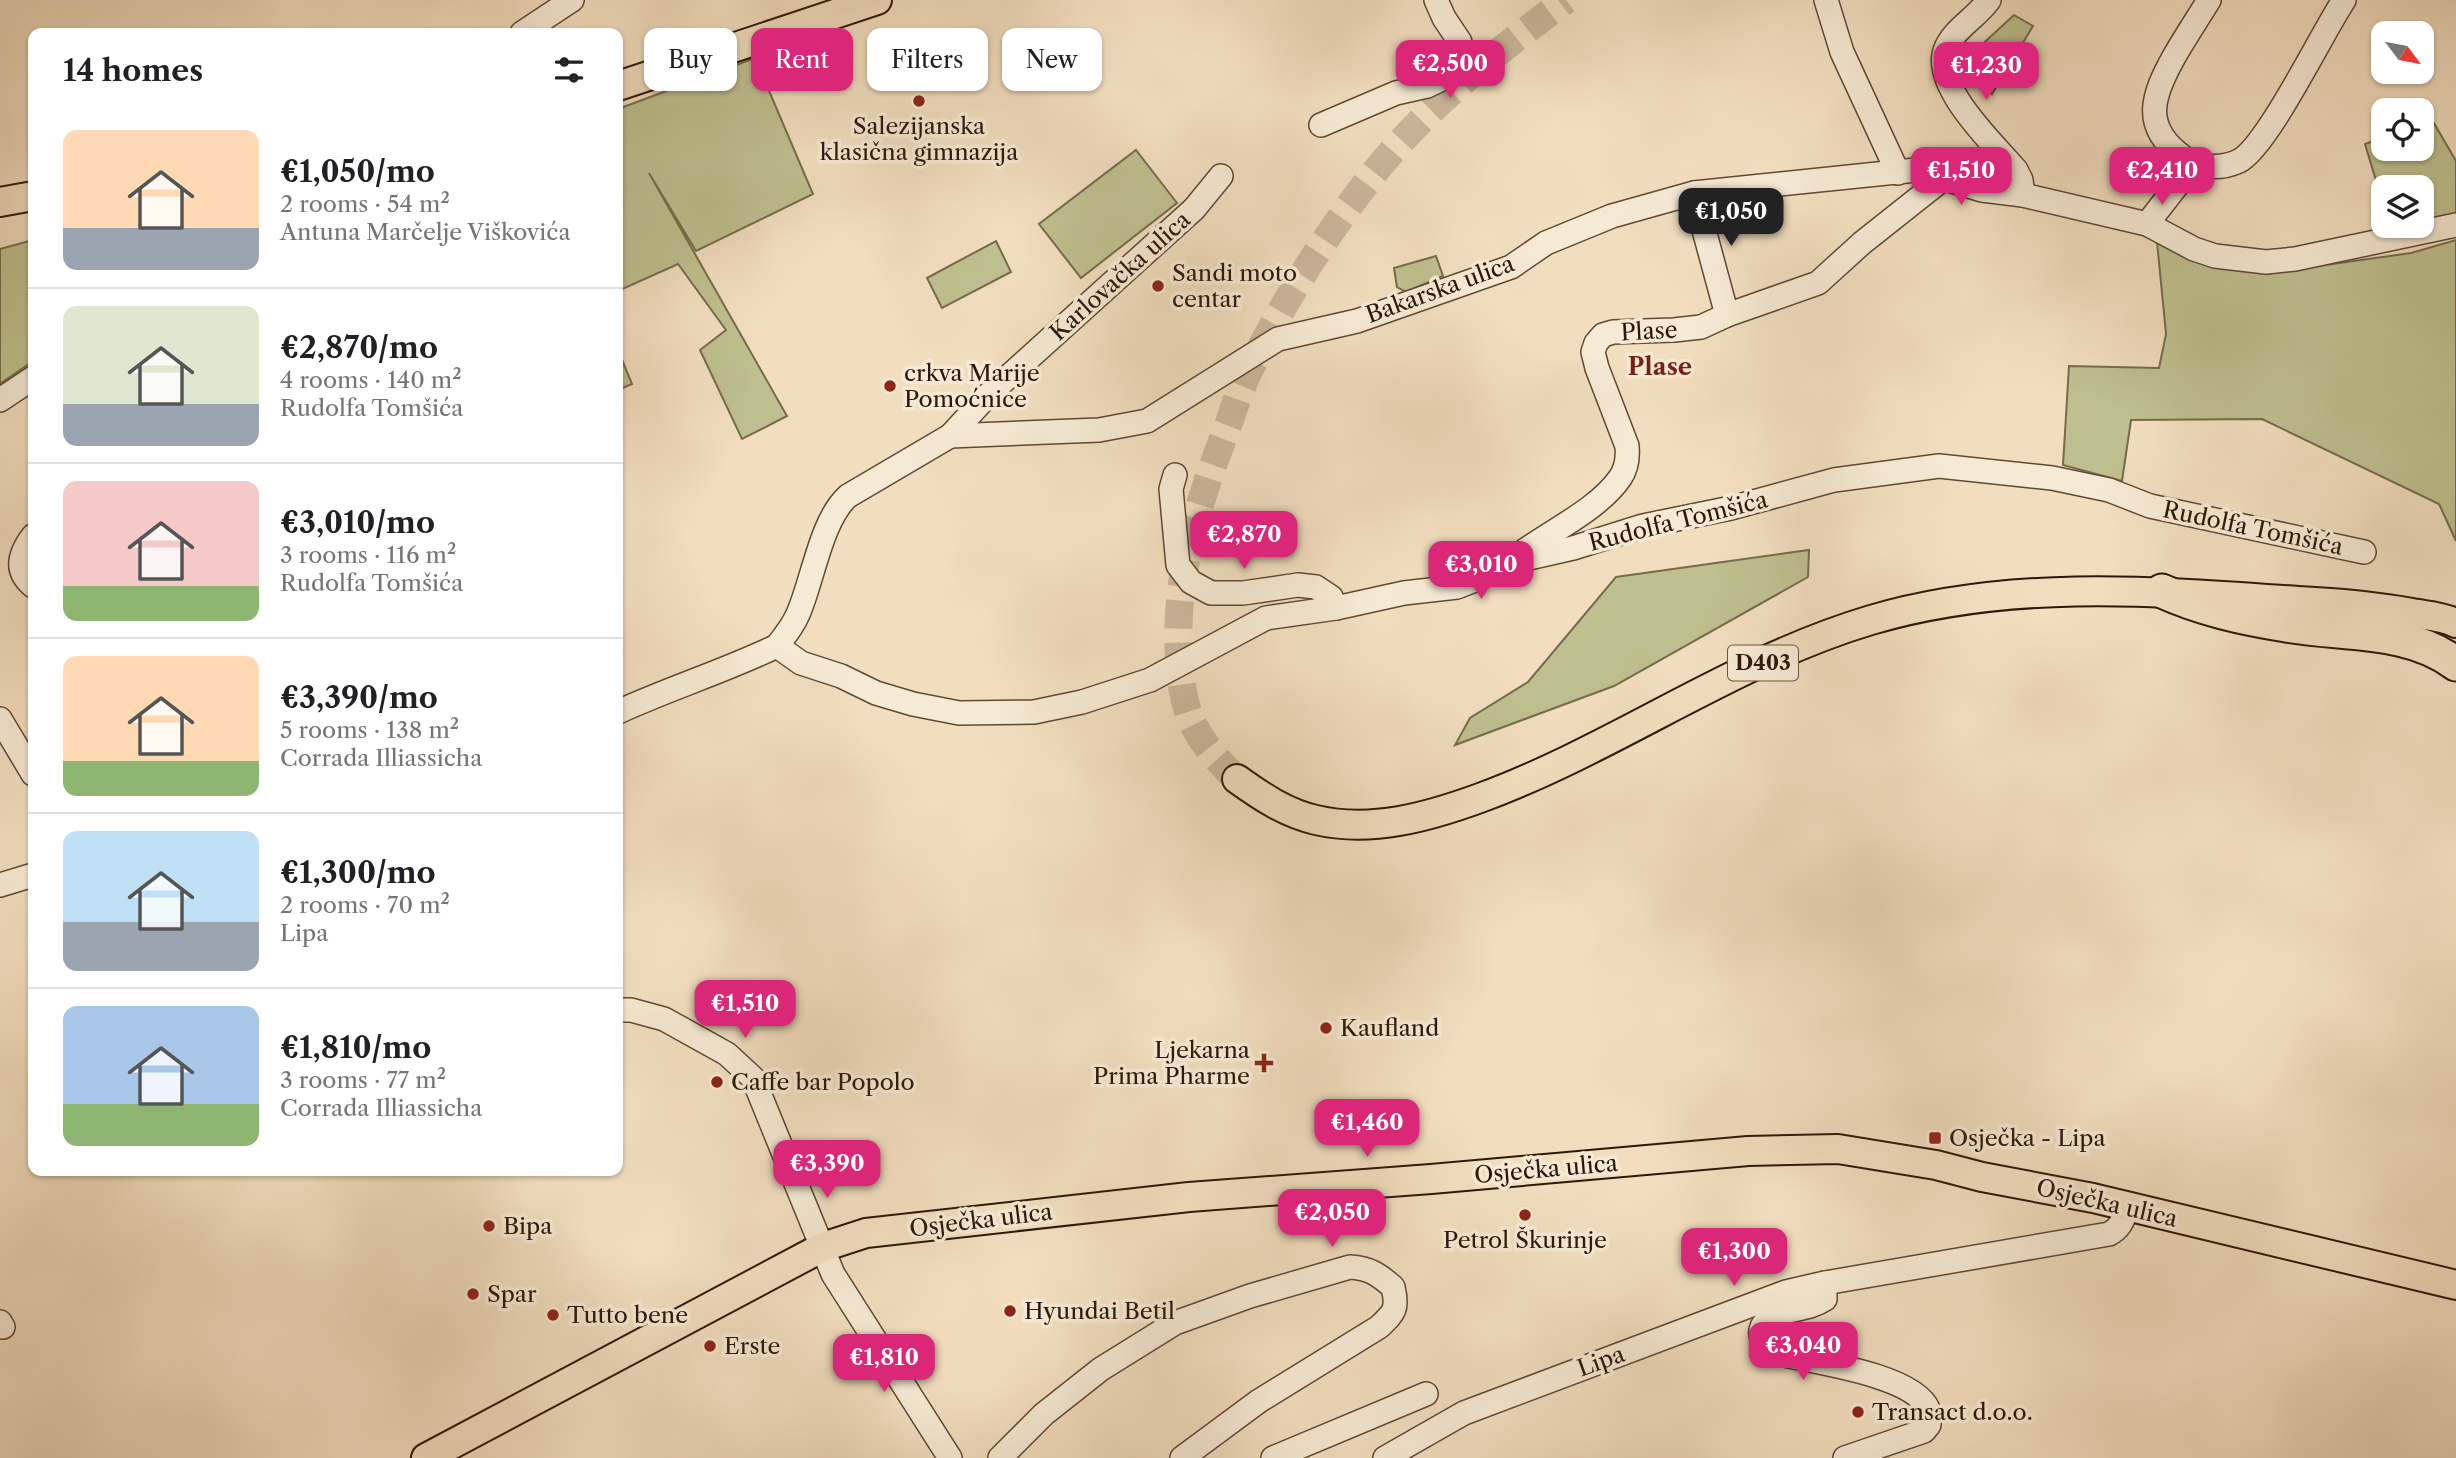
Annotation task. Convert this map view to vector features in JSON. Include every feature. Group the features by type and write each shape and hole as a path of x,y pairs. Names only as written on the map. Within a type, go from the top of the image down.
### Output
{"highway":[{"path":"2162,592 2226,614 2287,626 2409,640 2429,647 2456,664"}],"main road":[{"path":"623,84 877,0"},
{"path":"0,202 28,197"},
{"name":"D403","path":"1237,779 1273,803 1319,820 1371,824 1420,817 1447,810 1540,775 1749,669 1805,644 1870,620 1932,605 2049,591 2162,592 2359,605 2433,615 2456,622"},
{"path":"2359,605 2413,595 2456,601"},
{"name":"D403","path":"2412,613 2456,641"},
{"name":"Osječka ulica","path":"426,1458 823,1247 866,1233 1189,1197 1748,1151 1838,1149 1936,1165 2128,1207 2456,1285"}],"street":[{"path":"530,28 572,0"},
{"path":"1321,125 1396,93 1427,86 1448,76 1461,57 1460,42 1436,0"},
{"path":"1826,0 1842,52 1898,173"},
{"path":"1989,0 1953,37 1945,50 1944,71 1962,107 2016,170 2021,180 2023,195"},
{"path":"2209,0 2161,80 2153,107 2154,120 2173,150 2193,165 2210,167 2239,161 2264,137 2344,0"},
{"path":"2147,223 2193,165"},
{"name":"Bakarska ulica","path":"950,436 1100,430 1147,421 1278,339 1357,321 1511,267 1546,243 1612,216 1694,193 1916,170 1982,190 2023,195 2147,223 2194,249 2215,256 2266,262 2295,260 2456,225"},
{"name":"Karlovačka ulica","path":"777,646 797,616 830,520 839,504 848,496 950,436 988,395 1194,209 1221,176"},
{"name":"Plase","path":"1507,563 1599,499 1620,478 1625,468 1627,446 1593,352 1603,335 1613,332 1702,327 1727,315 1818,283 1862,243 1944,178"},
{"path":"1694,193 1727,315"},
{"path":"0,400 28,381"},
{"name":"Rudolfa Tomšića","path":"777,646 801,663 841,676 876,693 913,704 959,713 1024,712 1082,702 1150,680 1266,618 1336,608 1369,599 1457,587 1507,563 1573,548 1643,526 1731,508 1834,480 1939,466 2052,478 2109,490 2150,506 2364,552"},
{"path":"1175,475 1171,489 1178,565 1191,582 1211,593 1243,593 1298,585 1316,587 1331,597 1336,608"},
{"path":"28,542 24,547 20,565 28,580"},
{"path":"623,710 738,665 777,646"},
{"path":"4,731 28,767"},
{"path":"0,885 28,877"},
{"path":"623,1010 664,1018 724,1052 753,1078 833,1274 950,1458"},
{"name":"Lipa","path":"1385,1458 1464,1413 1786,1292 2109,1234 2121,1224 2128,1207"},
{"path":"1000,1458 1044,1414 1101,1369 1175,1322 1350,1267 1364,1267 1376,1272 1393,1287 1396,1306 1394,1313 1379,1327 1259,1401 1182,1458"},
{"path":"1825,1283 1825,1299 1772,1317 1760,1334 1762,1342 1769,1350 1779,1354 1888,1379 1908,1388 1922,1399 1929,1410 1929,1425 1924,1431 1845,1458"},
{"path":"1273,1458 1426,1395"}],"green space":[{"path":"2014,15 2033,26 1992,94 1963,62"},
{"path":"751,59 751,91 769,91 813,194 696,251 649,173 787,416 742,439 700,350 726,330 678,264 623,289 623,107 666,91 737,91 737,65"},
{"path":"2434,123 2456,161 2456,216 2434,221 2434,175 2374,175 2365,144 2371,142 2371,161 2434,161"},
{"path":"1136,150 1177,203 1081,278 1039,224"},
{"path":"2456,240 2456,541 2439,504 2262,419 2131,420 2122,481 2063,465 2069,366 2159,368 2166,334 2157,242 2311,267 2411,253"},
{"path":"28,241 28,364 0,384 0,249"},
{"path":"996,241 1011,272 942,308 927,278"},
{"path":"1436,256 1443,276 1406,292 1397,287 1394,268"},
{"path":"623,362 632,384 623,388"},
{"path":"1809,550 1808,577 1614,686 1455,745 1470,718 1528,682 1616,577"}],"tunnel":[{"path":"1237,779 1208,748 1191,719 1182,684 1178,638 1183,575 1190,544 1207,483 1244,382 1263,343 1307,268 1340,219 1395,148 1489,59 1566,0"}],"place":[{"name":"Salezijanska klasična gimnazija","path":"919,101"},
{"name":"Sandi moto centar","path":"1158,286"},
{"name":"crkva Marije Pomoćnice","path":"890,386"},
{"name":"Kaufland","path":"1326,1028"},
{"name":"Ljekarna Prima Pharme","path":"1264,1063"},
{"name":"Caffe bar Popolo","path":"717,1082"},
{"name":"Osječka - Lipa","path":"1935,1138"},
{"name":"Petrol Škurinje","path":"1525,1215"},
{"name":"Bipa","path":"489,1226"},
{"name":"Spar","path":"473,1294"},
{"name":"Hyundai Betil","path":"1010,1311"},
{"name":"Tutto bene","path":"553,1315"},
{"name":"Erste","path":"710,1346"},
{"name":"Transact d.o.o.","path":"1858,1412"}],"district":[{"name":"Plase","path":"1660,367"}]}
